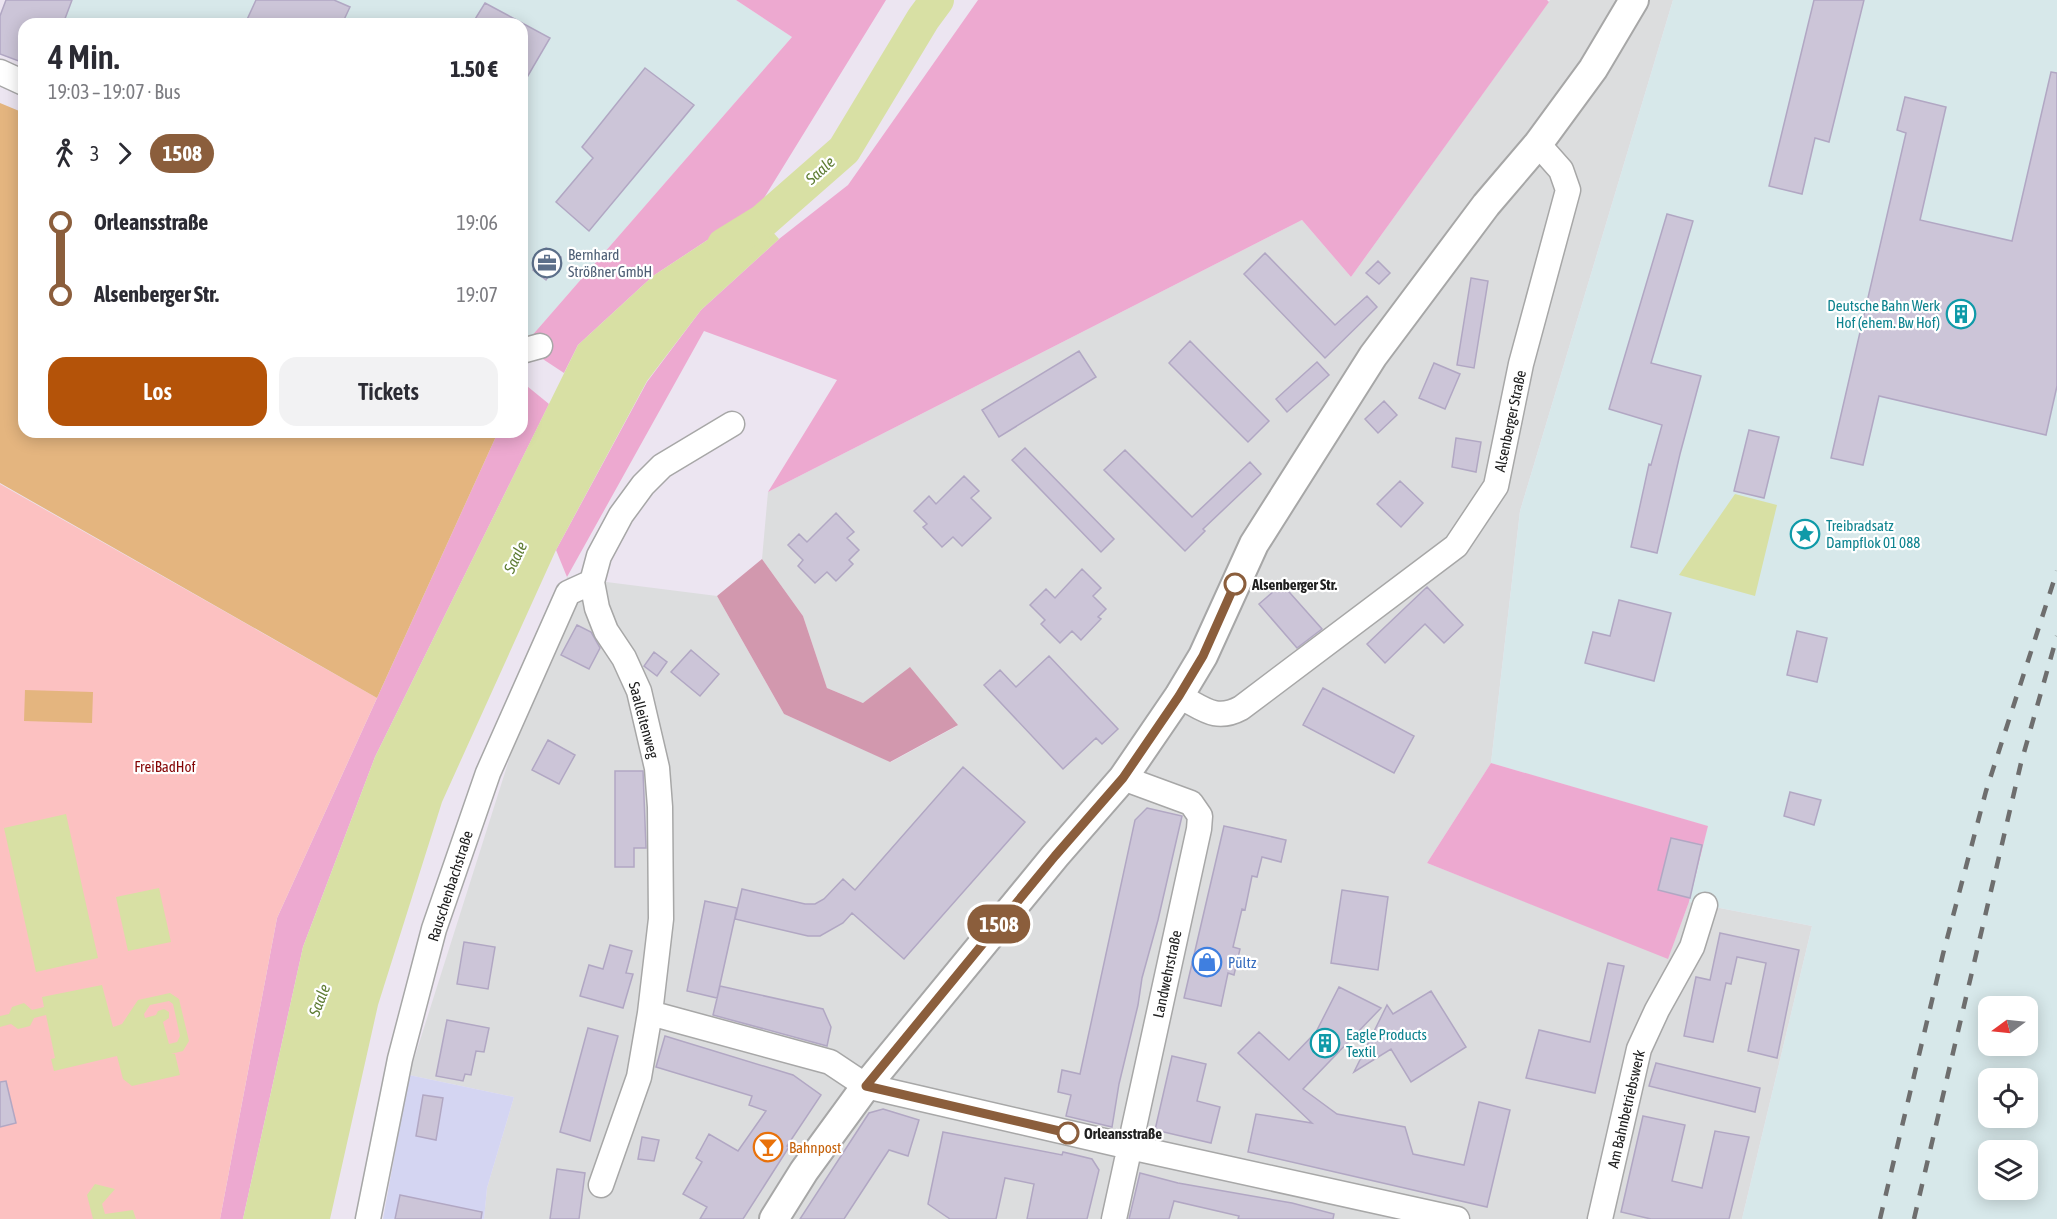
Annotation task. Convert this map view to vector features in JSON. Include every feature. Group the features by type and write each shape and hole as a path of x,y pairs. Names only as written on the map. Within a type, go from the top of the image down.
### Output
{"street":[{"path":"774,1219 804,1171 866,1086 1055,856 1123,778 1179,696 1203,656 1254,544 1311,450 1373,356 1419,293 1486,205 1538,144 1593,69 1634,0"},
{"path":"0,72 18,80"},
{"name":"Alsenberger Straße","path":"1179,696 1215,714 1229,715 1241,708 1456,546 1496,486 1521,364 1568,190 1561,170 1538,144"},
{"name":"Saalleitenweg","path":"601,1185 639,1077 650,1013 661,919 660,807 657,768 639,691 624,658 606,631 597,608 592,582 599,556 621,515 643,485 662,466 732,424"},
{"name":"Rauschenbachstraße","path":"368,1219 400,1059 434,929 488,773 568,593 592,582"},
{"name":"Landwehrstraße","path":"1114,1219 1200,816 1191,803 1123,778"},
{"name":"Am Bahnbetriebswerk","path":"1600,1219 1639,1049 1652,1020 1692,947 1705,905"},
{"path":"650,1013 830,1062 866,1086 1457,1219"}],"shaded area":[{"path":"14,0 736,0 792,37 528,340 528,18 22,18"},
{"path":"736,0 886,0 759,206 653,276 578,345 564,373 528,349 528,340 792,37"},
{"path":"978,0 1547,0 1549,2 1351,277 1302,220 768,492 837,380 704,331 567,577 556,550 647,382 701,310 779,239 848,185"},
{"path":"1550,0 1673,0 1520,511 1491,763 1427,863 1668,958 1689,902 1812,926 1742,1219 484,1219 487,1188 514,1097 409,1075 567,577 717,596 784,714 891,762 957,726 863,703 827,688 803,616 762,559 768,492 1302,220 1351,277"},
{"path":"1673,0 2057,0 2057,1219 1742,1219 1812,926 1689,902 1707,826 1491,763 1520,511"},
{"path":"0,103 18,110 18,438 495,438 377,698 0,483"},
{"path":"528,387 549,404 375,757 303,947 243,1219 220,1219 277,918 495,438 528,438"},
{"path":"762,559 803,616 827,688 863,703 910,667 958,725 890,762 784,714 717,596"},
{"path":"25,690 93,692 92,723 24,721"},
{"path":"1491,763 1708,826 1689,902 1668,959 1427,863"},
{"path":"409,1075 514,1097 487,1188 484,1219 383,1219"}],"green space":[{"name":"FreiBadHof","path":"0,484 377,698 277,918 220,1219 0,1219"}],"water":[{"path":"759,206 763,221 779,239 701,310 647,381 556,550 442,802 378,1005 330,1219 243,1219 303,947 375,757 578,345 653,276"},
{"path":"1735,494 1777,505 1755,596 1679,575"},
{"path":"66,814 98,958 36,972 4,828"},
{"path":"159,888 171,942 128,951 116,897"},
{"path":"102,985 113,1027 122,1024 138,1000 170,993 179,999 189,1041 183,1051 171,1054 175,1054 180,1075 132,1086 123,1079 117,1056 54,1071 51,1059 55,1058 46,1015 34,1018 30,1026 18,1029 11,1024 0,1027 0,1016 9,1014 12,1007 24,1003 32,1010 44,1007 42,997","holes":["169,1001 173,1004 180,1036 177,1042 169,1044 163,1022 169,1018 169,1012 164,1009 158,1011 156,1015 145,1018 144,1014 150,1005"]},
{"path":"95,1184 115,1189 102,1204 105,1214 133,1210 136,1219 93,1219 87,1195"}],"building":[{"path":"6,0 72,0 65,18 18,18 18,61 0,54 0,16"},
{"path":"256,0 334,0 350,7 345,18 248,18"},
{"path":"1814,0 1864,0 1829,142 1815,138 1802,194 1769,186"},
{"path":"485,3 513,18 476,18"},
{"path":"528,26 550,38 528,76"},
{"path":"645,68 694,105 589,231 556,202 593,158 582,147"},
{"name":"Deutsche Bahn Werk Hof (ehem. Bw Hof)","path":"2051,72 2057,73 2057,386 2046,435 1879,396 1863,465 1831,458 1906,133 1897,130 1905,97 1946,107 1920,220 2012,241"},
{"path":"1667,214 1693,221 1651,363 1701,376 1657,553 1631,547 1649,464 1651,465 1662,425 1609,409"},
{"name":"Bernhard Strößner GmbH","path":"546,248 561,257 546,280 533,270"},
{"path":"1265,253 1335,325 1367,296 1377,307 1325,358 1244,274"},
{"path":"1378,261 1390,273 1379,284 1366,273"},
{"path":"1471,278 1488,281 1474,368 1457,365"},
{"path":"1190,341 1269,421 1248,442 1169,363"},
{"path":"1079,351 1096,377 999,437 982,410"},
{"path":"1317,362 1329,375 1287,412 1276,399"},
{"path":"1434,363 1460,374 1445,409 1419,398"},
{"path":"1384,401 1397,415 1378,433 1365,419"},
{"path":"1749,430 1779,437 1764,498 1734,491"},
{"path":"1456,438 1481,442 1476,472 1452,467"},
{"path":"1025,448 1114,539 1101,552 1012,460"},
{"path":"1125,450 1192,517 1250,462 1261,474 1203,529 1205,531 1185,551 1104,470"},
{"path":"964,476 979,491 971,498 991,518 962,546 953,537 942,547 923,527 927,524 914,511 929,496 936,504"},
{"path":"1400,481 1423,503 1401,527 1377,504"},
{"path":"836,513 854,532 847,538 859,550 849,560 853,564 836,581 827,572 815,583 798,566 803,560 788,545 799,534 807,542"},
{"path":"1082,569 1101,588 1093,596 1106,609 1098,617 1101,619 1081,640 1072,631 1060,643 1041,624 1045,620 1030,605 1046,589 1055,598"},
{"path":"1282,584 1322,629 1297,648 1259,604"},
{"path":"1427,587 1463,625 1444,643 1425,624 1385,663 1367,644"},
{"path":"1619,600 1671,613 1654,681 1585,663 1593,632 1610,636"},
{"path":"577,625 591,632 600,648 589,669 561,655"},
{"path":"1797,631 1827,638 1817,682 1787,675"},
{"path":"691,650 719,674 700,696 671,672"},
{"path":"654,652 667,662 657,676 644,666"},
{"path":"1049,656 1118,729 1102,744 1096,738 1063,769 984,685 1000,670 1016,687"},
{"path":"1323,688 1414,736 1394,773 1303,725"},
{"path":"548,740 575,755 559,784 532,770"},
{"path":"963,767 1025,822 904,959 852,913 843,923 820,936 808,936 735,919 742,889 805,904 815,904 824,899 843,879 855,890"},
{"path":"615,771 643,771 646,848 634,848 634,867 615,867"},
{"path":"1790,792 1821,800 1814,825 1784,816"},
{"path":"1147,808 1182,816 1142,978 1112,1127 1066,1116 1071,1095 1058,1092 1062,1070 1080,1074 1135,820"},
{"path":"1224,826 1286,840 1281,862 1262,857 1257,877 1252,876 1245,910 1242,909 1233,947 1240,949 1234,975 1228,973 1221,1006 1184,998"},
{"path":"1671,838 1702,845 1690,898 1658,890"},
{"path":"1342,890 1388,897 1378,970 1331,963"},
{"path":"705,901 737,908 717,998 687,991"},
{"path":"1720,933 1799,950 1777,1058 1748,1051 1766,963 1737,957 1731,984 1726,983 1713,1042 1684,1036 1696,977 1710,980"},
{"path":"464,942 495,947 488,989 457,984"},
{"path":"610,945 632,951 626,973 633,974 623,1008 580,996 589,965 603,969"},
{"path":"1608,963 1624,966 1595,1093 1526,1078 1539,1030 1590,1042"},
{"path":"720,986 823,1009 831,1027 827,1046 713,1015"},
{"path":"1339,987 1381,1008 1303,1089 1337,1114 1405,1127 1413,1154 1464,1165 1479,1102 1510,1110 1487,1207 1248,1152 1256,1114 1312,1123 1238,1053 1259,1032 1289,1060 1316,1032"},
{"path":"1431,991 1466,1047 1411,1082 1391,1049 1354,1072 1387,1005 1393,1014"},
{"path":"447,1020 489,1028 484,1052 476,1051 471,1075 465,1074 463,1081 436,1076"},
{"path":"588,1028 618,1036 590,1141 560,1132"},
{"path":"665,1036 793,1075 821,1095 743,1219 700,1219 707,1207 683,1194 702,1162 696,1158 709,1134 738,1151 766,1111 749,1105 752,1096 656,1067"},
{"path":"1172,1056 1206,1064 1197,1101 1220,1107 1211,1143 1155,1130"},
{"path":"1656,1063 1760,1088 1755,1112 1649,1086"},
{"path":"6,1081 16,1123 0,1127 0,1082"},
{"path":"423,1095 443,1098 436,1140 416,1136"},
{"path":"883,1109 919,1120 908,1156 889,1150 844,1219 800,1219 869,1113"},
{"path":"1643,1116 1685,1125 1672,1181 1702,1188 1715,1131 1749,1137 1729,1219 1651,1219 1621,1212"},
{"path":"943,1132 1092,1159 1099,1170 1087,1219 1027,1219 1034,1184 1005,1178 996,1219 950,1219 928,1204"},
{"path":"642,1137 659,1140 654,1161 638,1159"},
{"path":"557,1169 585,1173 579,1219 550,1219"},
{"path":"1140,1173 1178,1183 1292,1203 1334,1214 1333,1219 1238,1219 1239,1216 1174,1201 1169,1219 1129,1219"},
{"path":"400,1195 482,1212 481,1219 395,1219"}],"waterway":[{"name":"Saale","path":"724,245 763,221 844,150 923,19 937,0"}],"railway":[{"path":"1880,1219 1943,954 1986,791 2057,571"},
{"path":"1914,1219 2021,763 2057,636"}],"bus line":[{"name":"1508","path":"1068,1133 866,1086 1055,856 1123,778 1179,696 1203,656 1235,584"}],"place":[{"name":"Bernhard Strößner GmbH","path":"547,263"},
{"name":"Deutsche Bahn Werk Hof (ehem. Bw Hof)","path":"1961,314"},
{"name":"Treibradsatz Dampflok 01 088","path":"1805,534"},
{"name":"Alsenberger Str.","path":"1235,584"},
{"name":"Pültz","path":"1207,962"},
{"name":"Eagle Products Textil","path":"1325,1043"},
{"name":"Orleansstraße","path":"1068,1133"},
{"name":"Bahnpost","path":"768,1147"}]}
